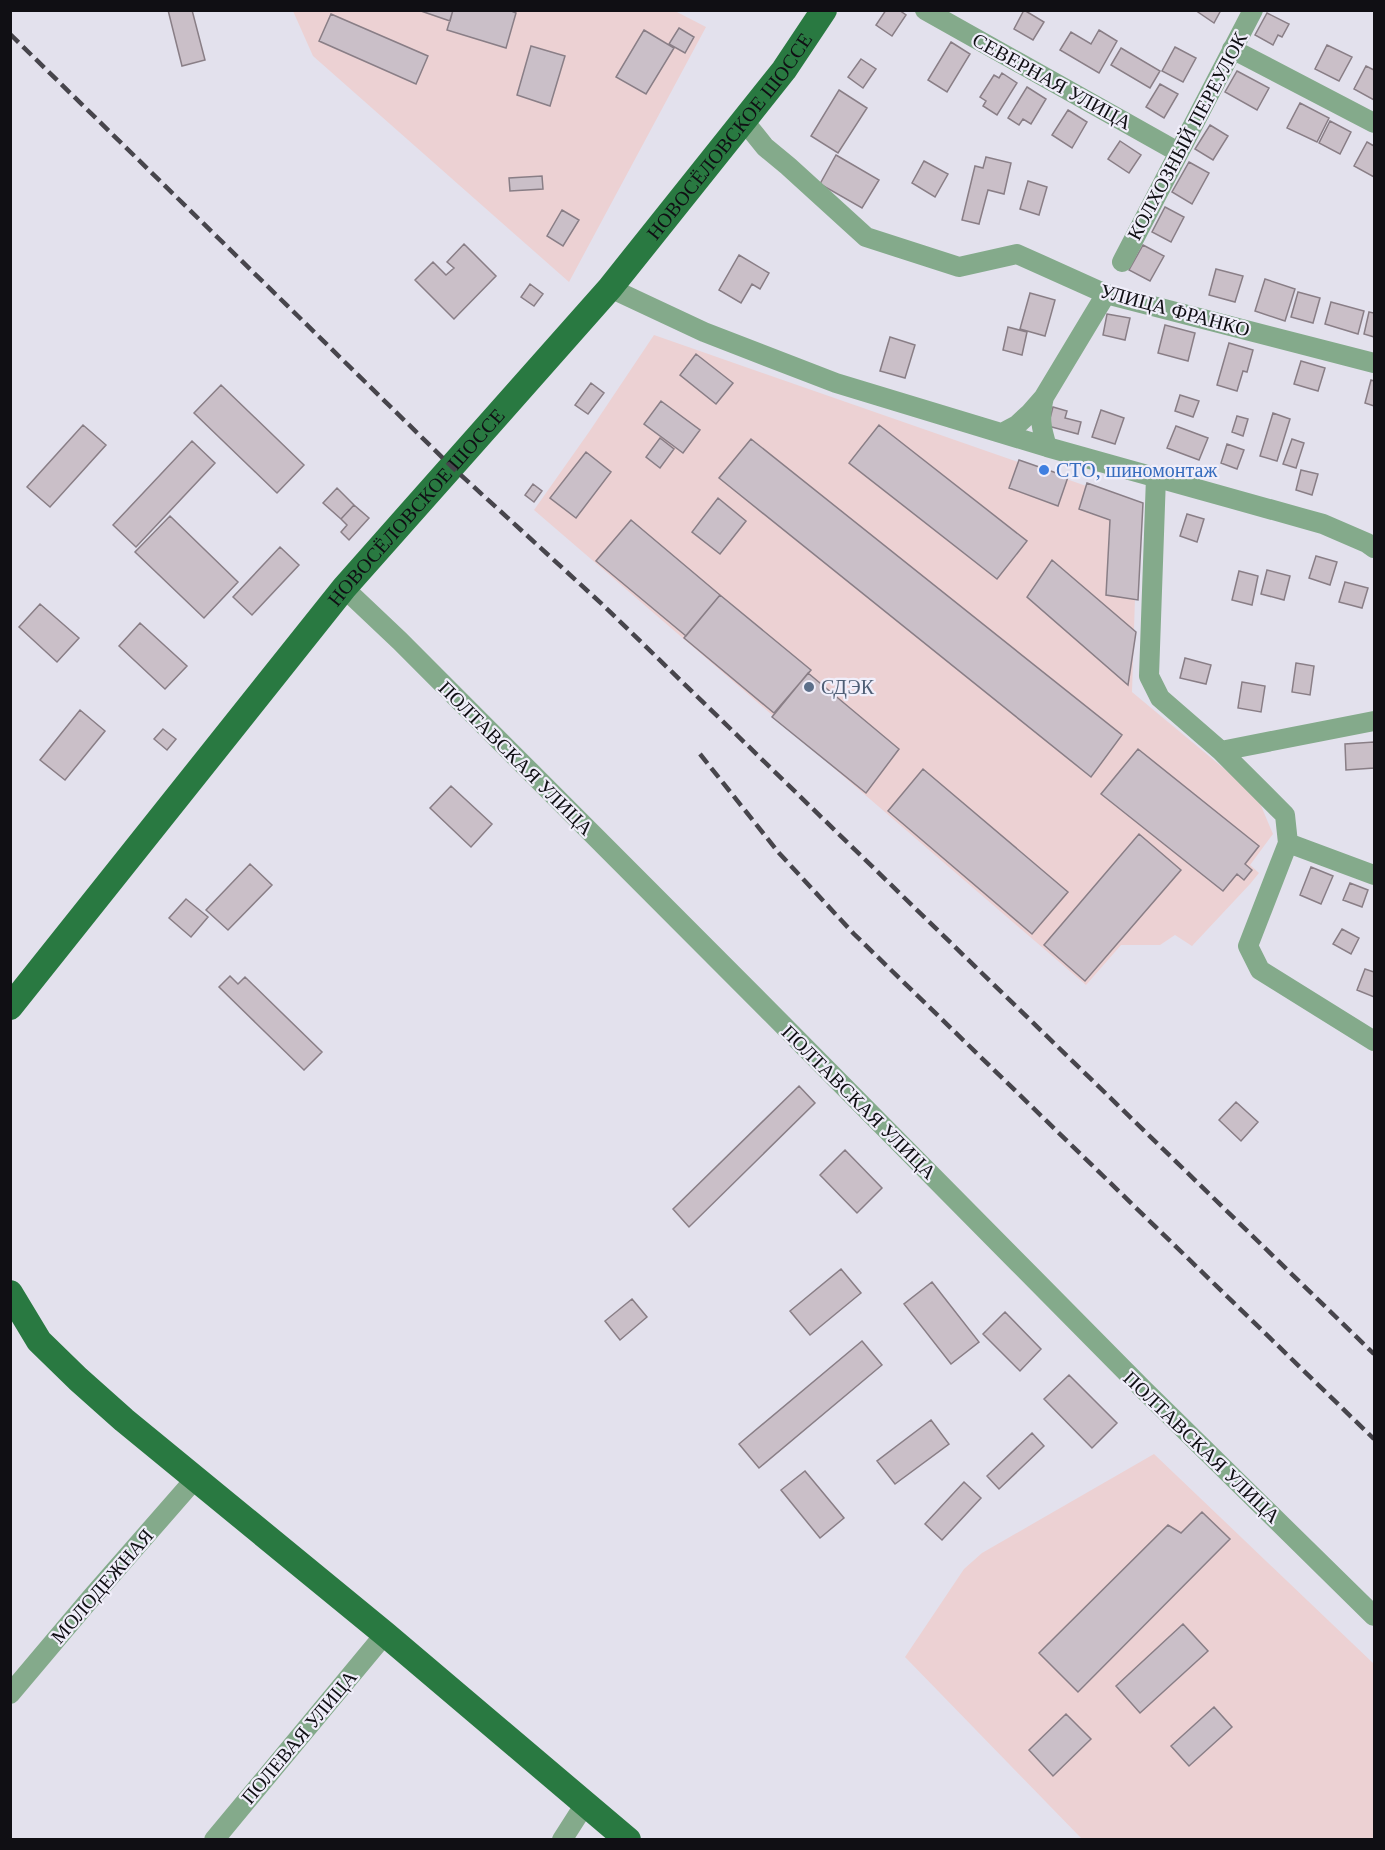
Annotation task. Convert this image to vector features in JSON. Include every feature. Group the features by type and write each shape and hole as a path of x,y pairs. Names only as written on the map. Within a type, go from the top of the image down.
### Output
{"main road":[{"name":"НОВОСЁЛОВСКОЕ ШОССЕ","path":"11,1008 307,632 610,288 784,70 824,10"},
{"path":"10,1293 39,1341 109,1406 628,1839"}],"street":[{"name":"СЕВЕРНАЯ УЛИЦА","path":"925,10 1178,152"},
{"name":"КОЛХОЗНЫЙ ПЕРЕУЛОК","path":"1122,262 1252,10"},
{"path":"1232,49 1374,123"},
{"name":"УЛИЦА ФРАНКО","path":"744,121 765,147 866,237 959,267 1017,254 1106,294 1374,363"},
{"path":"610,288 704,332 836,383 1002,434 1323,524 1374,548"},
{"path":"1002,434 1017,425 1044,397 1106,294"},
{"path":"1044,397 1040,415 1047,447"},
{"path":"1156,477 1149,676 1160,698 1221,751 1285,815 1288,843 1248,946 1260,970 1374,1041"},
{"name":"ПОЛТАВСКАЯ УЛИЦА","path":"344,588 408,649 1143,1389 1374,1616"},
{"path":"1221,751 1374,721"},
{"path":"1288,843 1374,875"},
{"path":"10,1321 39,1341"},
{"name":"МОЛОДЕЖНАЯ","path":"10,1694 90,1598 195,1479"},
{"name":"ПОЛЕВАЯ УЛИЦА","path":"214,1839 385,1634"},
{"path":"562,1839 585,1804"}],"shaded area":[{"path":"673,10 706,27 569,282 313,56 293,11"},
{"path":"654,335 1138,504 1132,692 1257,796 1273,834 1250,865 1259,873 1192,946 1175,935 1160,945 1121,945 1086,985 534,510"},
{"path":"1154,1454 1374,1664 1374,1839 1082,1839 905,1657 964,1569 982,1553"}],"building":[{"path":"168,10 192,10 205,60 182,66"},
{"path":"418,10 453,10 450,21"},
{"path":"453,10 509,10 516,13 506,48 447,30"},
{"path":"886,10 899,10 906,15 892,36 876,25"},
{"path":"1024,10 1044,22 1033,40 1014,29"},
{"path":"1195,10 1221,10 1214,23"},
{"path":"1267,13 1289,24 1282,37 1278,35 1273,45 1255,35"},
{"path":"331,14 428,56 416,84 319,41"},
{"path":"679,28 694,37 685,53 669,44"},
{"path":"644,30 674,48 646,94 616,77"},
{"path":"1099,30 1117,41 1099,73 1060,50 1071,32 1091,44"},
{"path":"951,42 970,54 947,92 928,80"},
{"path":"1327,45 1352,57 1339,81 1315,69"},
{"path":"531,46 565,56 550,106 517,95"},
{"path":"1175,47 1196,58 1183,82 1162,71"},
{"path":"1121,48 1160,71 1150,88 1111,65"},
{"path":"861,59 876,69 863,88 848,77"},
{"path":"1366,66 1374,70 1374,100 1354,89"},
{"path":"1237,71 1269,88 1257,110 1225,92"},
{"path":"1002,73 1017,83 997,115 983,106 986,101 980,97 994,75 999,78"},
{"path":"1160,84 1178,94 1164,118 1146,107"},
{"path":"1027,87 1046,99 1031,124 1023,119 1019,125 1008,118"},
{"path":"839,90 867,108 838,153 811,136"},
{"path":"1300,103 1329,118 1317,142 1287,128"},
{"path":"1068,110 1087,122 1072,148 1052,135"},
{"path":"1330,121 1351,132 1340,154 1319,143"},
{"path":"1210,125 1228,136 1213,160 1195,149"},
{"path":"1120,141 1141,155 1129,173 1108,159"},
{"path":"1367,142 1374,146 1374,177 1354,166"},
{"path":"836,155 879,180 862,208 820,184"},
{"path":"986,157 1011,163 1004,194 988,190 979,224 962,220 975,166 983,168"},
{"path":"924,161 948,174 935,197 912,183"},
{"path":"1189,162 1209,173 1192,204 1172,192"},
{"path":"542,176 543,189 510,191 509,178"},
{"path":"1028,181 1047,187 1039,215 1020,209"},
{"path":"1165,207 1184,217 1171,242 1152,232"},
{"path":"562,210 579,220 563,246 547,236"},
{"path":"464,244 496,276 454,319 415,280 433,262 446,275 454,268 447,262"},
{"path":"1143,245 1164,256 1150,281 1129,270"},
{"path":"739,255 769,273 760,289 752,284 741,303 719,290"},
{"path":"1216,269 1243,276 1235,302 1209,295"},
{"path":"1265,279 1295,289 1285,321 1255,311"},
{"path":"530,284 543,294 534,306 521,297"},
{"path":"1298,292 1320,298 1313,323 1291,317"},
{"path":"1030,293 1055,300 1045,336 1020,329"},
{"path":"1331,302 1364,311 1358,334 1325,324"},
{"path":"1369,312 1374,313 1374,337 1364,334"},
{"path":"1107,314 1130,318 1125,340 1103,335"},
{"path":"1165,325 1195,333 1188,361 1158,353"},
{"path":"1008,327 1027,332 1022,355 1003,350"},
{"path":"890,337 915,345 905,378 880,371"},
{"path":"1229,343 1253,350 1247,372 1243,371 1237,391 1217,385"},
{"path":"696,354 733,383 716,404 680,375"},
{"path":"1301,361 1325,368 1318,391 1294,384"},
{"path":"1371,380 1374,381 1374,406 1365,403"},
{"path":"591,383 604,393 588,414 575,405"},
{"path":"221,385 304,465 277,493 194,413"},
{"path":"1180,395 1199,401 1193,417 1175,411"},
{"path":"661,401 700,430 683,453 644,424"},
{"path":"1053,407 1067,411 1065,418 1081,422 1078,434 1048,426"},
{"path":"1101,410 1124,418 1115,444 1092,437"},
{"path":"1273,413 1290,419 1277,461 1260,456"},
{"path":"1237,416 1248,419 1243,436 1232,432"},
{"path":"83,425 106,445 50,507 27,487"},
{"path":"879,425 1027,541 997,579 849,463"},
{"path":"1176,426 1208,438 1199,460 1167,448"},
{"path":"660,438 674,449 660,468 646,457"},
{"path":"751,439 1122,735 1091,777 719,478"},
{"path":"1292,439 1304,443 1296,468 1283,464"},
{"path":"192,441 215,463 136,547 113,525"},
{"path":"1227,444 1244,450 1237,469 1221,463"},
{"path":"586,452 611,472 576,518 550,498"},
{"path":"1019,460 1068,477 1058,506 1009,488"},
{"path":"1301,470 1318,474 1312,495 1296,490"},
{"path":"1087,483 1143,503 1138,600 1106,595 1110,520 1079,509"},
{"path":"533,484 542,491 534,502 525,495"},
{"path":"337,488 354,505 341,519 323,503"},
{"path":"718,498 746,521 720,554 692,532"},
{"path":"354,505 369,518 349,540 341,532 347,525 341,519"},
{"path":"1187,514 1204,519 1197,542 1180,536"},
{"path":"170,516 238,582 204,618 135,552"},
{"path":"631,520 720,595 686,636 596,561"},
{"path":"280,547 299,565 252,615 233,597"},
{"path":"1316,556 1337,562 1330,585 1309,578"},
{"path":"1052,560 1136,632 1128,685 1027,597"},
{"path":"1267,570 1290,576 1284,600 1261,594"},
{"path":"1239,571 1258,576 1252,605 1232,600"},
{"path":"1345,582 1368,588 1362,608 1339,602"},
{"path":"720,595 811,670 774,713 684,638"},
{"path":"40,604 79,638 57,662 19,627"},
{"path":"140,623 187,666 165,689 119,646"},
{"path":"1185,658 1211,665 1206,684 1180,678"},
{"path":"1296,663 1314,666 1310,695 1292,692"},
{"path":"808,673 899,749 866,793 772,717"},
{"path":"1242,682 1265,686 1261,712 1238,708"},
{"path":"80,710 105,731 65,780 40,760"},
{"path":"163,729 176,739 167,750 154,739"},
{"path":"1374,742 1374,768 1346,770 1345,744"},
{"path":"1138,749 1259,846 1245,864 1252,870 1244,880 1237,874 1223,891 1101,794"},
{"path":"923,769 1068,892 1032,934 888,811"},
{"path":"451,786 492,824 471,847 430,808"},
{"path":"1139,834 1181,870 1085,981 1044,945"},
{"path":"250,864 272,885 228,930 206,910"},
{"path":"1311,867 1333,876 1321,904 1300,895"},
{"path":"1350,883 1368,890 1362,907 1343,900"},
{"path":"186,899 208,917 191,937 169,918"},
{"path":"1342,929 1359,938 1351,954 1333,944"},
{"path":"1365,969 1374,972 1374,997 1357,990"},
{"path":"230,976 238,984 245,977 322,1052 304,1070 219,987"},
{"path":"799,1086 815,1103 689,1227 673,1209"},
{"path":"1236,1102 1258,1122 1241,1141 1219,1120"},
{"path":"845,1150 882,1188 857,1213 820,1175"},
{"path":"841,1269 861,1293 810,1335 790,1311"},
{"path":"932,1282 979,1342 951,1364 904,1304"},
{"path":"632,1299 647,1317 620,1340 605,1321"},
{"path":"1005,1312 1041,1349 1020,1371 983,1334"},
{"path":"862,1341 882,1365 759,1468 739,1444"},
{"path":"1069,1375 1117,1423 1092,1448 1044,1399"},
{"path":"931,1420 949,1444 895,1484 877,1461"},
{"path":"1032,1433 1044,1446 999,1489 987,1476"},
{"path":"805,1471 844,1518 820,1538 781,1490"},
{"path":"964,1482 981,1498 942,1540 925,1524"},
{"path":"1202,1512 1230,1539 1078,1692 1039,1653 1168,1525 1181,1533"},
{"path":"1183,1624 1208,1651 1140,1713 1116,1686"},
{"path":"1214,1707 1232,1727 1189,1766 1171,1746"},
{"path":"1066,1714 1091,1739 1053,1776 1029,1750"}],"railway":[{"path":"10,34 451,466 603,605 1374,1354"},
{"path":"700,754 779,853 854,934 1374,1439"}],"place":[{"name":"СТО, шиномонтаж","path":"1044,470"},
{"name":"СДЭК","path":"809,687"}]}
